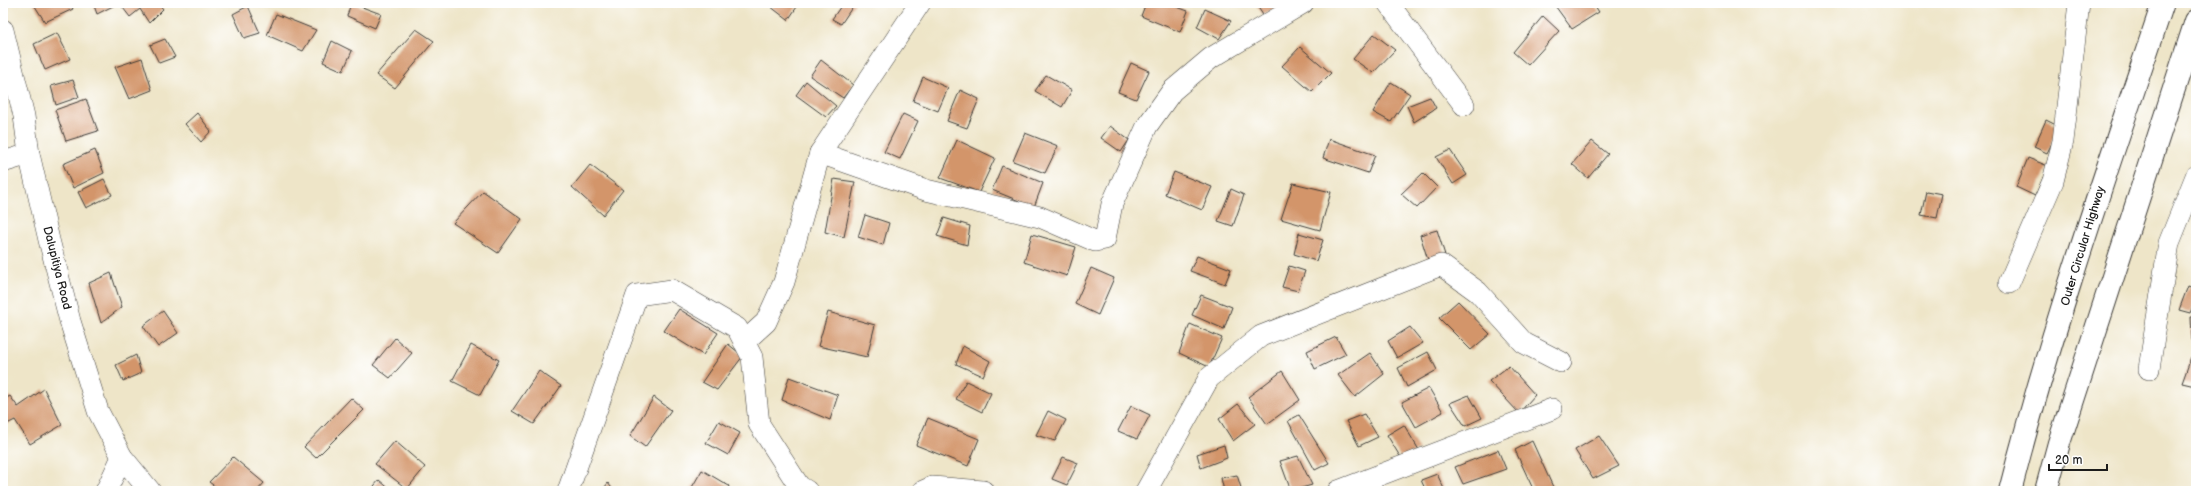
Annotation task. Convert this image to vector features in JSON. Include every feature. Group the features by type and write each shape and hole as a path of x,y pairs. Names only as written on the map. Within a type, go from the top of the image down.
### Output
{"highway":[{"name":"Outer Circular Highway","path":"2010,491 2023,440 2095,207 2163,3"},
{"path":"2046,491 2059,443 2196,21"}],"street":[{"path":"744,342 766,322 784,282 820,153 920,3"},
{"path":"820,153 926,190 1040,217 1095,241 1106,240 1112,204 1147,126 1172,91 1211,58 1303,3"},
{"path":"1388,3 1464,105"},
{"path":"2009,283 2053,181 2063,141 2079,3"},
{"name":"Dalupitiya Road","path":"3,30 24,116 29,154 70,321 98,411 122,457 150,491"},
{"path":"3,162 29,154"},
{"path":"2149,370 2169,244 2196,176"},
{"path":"1146,491 1209,378 1261,336 1441,265 1478,292 1524,343 1561,362"},
{"path":"568,491 637,295 672,290 736,328 752,357 760,424 799,486 806,491"},
{"path":"1338,491 1552,409"},
{"path":"106,491 122,457"},
{"path":"923,491 932,487 983,491"}],"building":[{"path":"33,3 70,3 73,9 45,22"},
{"path":"93,3 115,3 115,5 97,14"},
{"path":"158,3 163,9 149,23 140,9 130,17 120,4"},
{"path":"351,3 381,14 375,28 347,16"},
{"path":"766,3 797,3 799,4 788,20"},
{"path":"843,3 855,3 841,24 832,19"},
{"path":"1146,3 1166,3 1188,11 1180,32 1141,16"},
{"path":"1255,3 1285,3 1263,15"},
{"path":"1553,3 1593,3 1599,12 1572,29"},
{"path":"248,6 260,33 244,38 233,14"},
{"path":"1205,9 1231,21 1219,39 1197,27"},
{"path":"276,14 316,30 303,51 267,35"},
{"path":"1543,16 1559,31 1528,65 1513,52"},
{"path":"416,29 434,41 395,88 376,75"},
{"path":"57,33 70,59 45,70 34,44"},
{"path":"1374,34 1395,50 1373,73 1353,59"},
{"path":"165,39 175,57 159,63 150,45"},
{"path":"332,41 352,51 343,71 323,62"},
{"path":"1300,47 1331,73 1312,92 1282,66"},
{"path":"142,58 152,90 129,99 115,67"},
{"path":"821,60 853,85 843,98 810,76"},
{"path":"1131,63 1149,71 1136,99 1118,92"},
{"path":"1046,75 1072,90 1062,107 1035,91"},
{"path":"923,77 948,88 938,111 913,101"},
{"path":"73,80 79,97 56,105 51,86"},
{"path":"806,81 836,106 826,117 796,95"},
{"path":"1391,82 1410,94 1391,122 1373,112"},
{"path":"960,90 979,99 967,128 947,121"},
{"path":"1430,97 1436,108 1414,122 1407,106"},
{"path":"86,99 98,131 66,141 55,110"},
{"path":"197,113 211,131 201,142 185,124"},
{"path":"903,114 918,121 900,159 884,152"},
{"path":"2046,120 2060,127 2047,153 2034,147"},
{"path":"1110,126 1129,140 1121,152 1101,138"},
{"path":"1025,133 1058,146 1045,173 1013,161"},
{"path":"1329,139 1375,155 1368,173 1323,158"},
{"path":"957,140 995,158 979,192 940,178"},
{"path":"1592,141 1608,154 1588,178 1572,164"},
{"path":"95,150 104,173 73,188 63,164"},
{"path":"1450,150 1467,175 1453,184 1436,157"},
{"path":"2028,158 2048,166 2035,196 2016,187"},
{"path":"590,165 623,190 603,215 572,187"},
{"path":"1002,166 1043,183 1034,207 992,190"},
{"path":"1174,172 1212,187 1202,210 1165,194"},
{"path":"1423,173 1437,187 1417,208 1401,194"},
{"path":"104,179 112,195 86,208 78,192"},
{"path":"834,179 855,182 844,237 825,232"},
{"path":"1293,183 1331,192 1320,230 1281,219"},
{"path":"1231,189 1244,195 1233,226 1218,221"},
{"path":"483,191 522,219 498,253 453,223"},
{"path":"1926,191 1942,194 1937,218 1921,215"},
{"path":"865,215 889,223 883,245 858,237"},
{"path":"944,218 970,226 967,245 937,236"},
{"path":"1437,230 1445,255 1428,260 1420,235"},
{"path":"1299,233 1323,240 1316,261 1294,254"},
{"path":"1032,234 1076,247 1067,276 1024,262"},
{"path":"1197,256 1231,269 1225,284 1190,271"},
{"path":"1289,266 1305,271 1298,291 1282,287"},
{"path":"1091,268 1114,278 1098,315 1075,304"},
{"path":"111,273 122,307 101,323 89,283"},
{"path":"2188,286 2196,289 2196,299 2190,313 2179,310"},
{"path":"1201,295 1232,307 1224,329 1192,315"},
{"path":"1458,301 1490,334 1471,350 1439,318"},
{"path":"679,309 718,333 703,355 664,331"},
{"path":"163,311 178,333 158,347 143,326"},
{"path":"828,312 875,325 867,357 818,346"},
{"path":"2191,317 2196,317 2196,340 2192,340"},
{"path":"1190,324 1222,338 1209,367 1179,353"},
{"path":"1410,327 1423,343 1397,358 1388,341"},
{"path":"1336,337 1346,354 1315,369 1307,351"},
{"path":"395,338 412,353 390,378 373,365"},
{"path":"728,344 743,356 717,390 702,382"},
{"path":"471,345 499,360 480,395 452,381"},
{"path":"963,346 990,361 983,376 956,364"},
{"path":"1428,352 1437,370 1407,387 1398,368"},
{"path":"1370,353 1384,374 1355,397 1338,375"},
{"path":"136,355 141,373 123,381 116,365"},
{"path":"2191,358 2196,360 2195,386 2182,383"},
{"path":"1509,366 1535,395 1519,413 1489,381"},
{"path":"539,371 561,386 534,424 512,411"},
{"path":"1282,371 1300,400 1267,424 1248,397"},
{"path":"789,377 838,395 830,420 782,400"},
{"path":"966,381 991,393 982,412 956,399"},
{"path":"1429,388 1443,412 1416,427 1402,402"},
{"path":"44,389 62,425 30,444 15,420 3,426 3,400 10,396 18,407"},
{"path":"1469,395 1482,418 1465,426 1450,403"},
{"path":"654,397 671,410 645,447 630,436"},
{"path":"351,398 364,410 316,458 304,447"},
{"path":"1238,404 1255,424 1233,441 1219,419"},
{"path":"1131,406 1150,415 1137,439 1118,431"},
{"path":"1048,411 1066,420 1055,441 1036,435"},
{"path":"1364,414 1378,437 1359,446 1346,421"},
{"path":"1299,415 1329,463 1315,470 1288,421"},
{"path":"928,418 979,439 968,466 916,445"},
{"path":"719,421 740,433 728,455 706,443"},
{"path":"1404,425 1419,450 1401,458 1387,435"},
{"path":"1599,436 1619,466 1593,479 1575,450"},
{"path":"395,441 425,467 407,489 375,464"},
{"path":"1532,441 1553,487 1543,491 1534,491 1515,450"},
{"path":"1224,445 1227,458 1201,468 1197,454"},
{"path":"1498,450 1506,469 1463,484 1455,467"},
{"path":"1298,456 1312,485 1291,491 1280,461"},
{"path":"233,457 264,483 257,491 221,491 209,482"},
{"path":"1063,457 1078,463 1067,485 1052,479"},
{"path":"702,470 729,486 727,491 695,491 691,489"},
{"path":"1437,474 1445,491 1426,491 1421,480"},
{"path":"1237,475 1242,491 1224,491 1221,478"},
{"path":"379,480 392,491 370,491"},
{"path":"608,483 614,491 602,491"}]}
